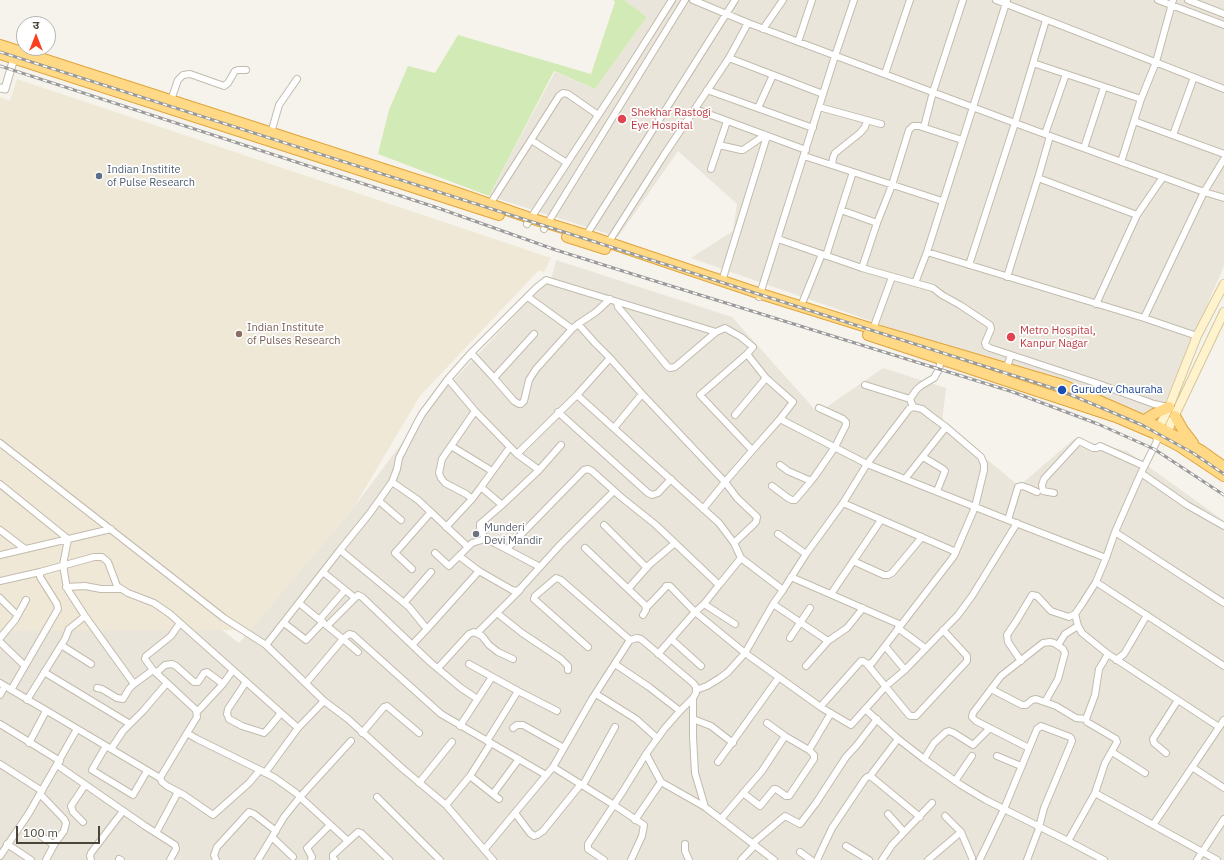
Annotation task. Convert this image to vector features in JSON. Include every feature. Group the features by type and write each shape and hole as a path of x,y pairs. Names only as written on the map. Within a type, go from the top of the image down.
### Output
{"highway":[{"path":"0,45 271,133 404,180 490,204 528,221"},
{"path":"0,54 404,180 760,296 941,359 1116,417 1202,451"},
{"path":"584,238 608,243 722,281 760,296 801,306 873,329 1063,385 1145,420 1161,434 1224,476"},
{"path":"1145,420 1169,407"},
{"path":"1175,416 1186,435 1202,451 1224,467"}],"main road":[{"path":"1161,434 1169,407 1197,336 1224,284"},
{"path":"1161,434 1175,416 1224,312"}],"street":[{"path":"528,221 672,0"},
{"path":"546,227 685,0"},
{"path":"693,0 748,23 835,56 1121,162 1224,198"},
{"path":"584,238 735,0"},
{"path":"763,28 783,0"},
{"path":"798,42 812,0"},
{"path":"760,296 854,0"},
{"path":"885,74 910,0"},
{"path":"924,127 933,92 963,0"},
{"path":"996,0 1007,2 1046,20 1224,88"},
{"path":"1158,0 1172,3 1224,25"},
{"path":"1188,0 1224,14"},
{"path":"915,283 927,252 972,107 1007,2"},
{"path":"1121,162 1141,99 1156,62 1172,3"},
{"path":"969,265 1015,123 1046,20"},
{"path":"608,243 664,155 729,58 748,23"},
{"path":"0,88 6,89 14,58"},
{"path":"729,58 823,94"},
{"path":"1033,64 1141,99"},
{"path":"171,100 178,80 182,75 190,74 224,86 228,83 235,71 246,70"},
{"path":"758,108 772,74"},
{"path":"1007,277 1038,178 1048,135 1066,74"},
{"path":"1173,135 1194,77"},
{"path":"271,133 279,105 297,79"},
{"path":"1084,148 1104,87"},
{"path":"707,90 813,128"},
{"path":"490,204 559,96 563,93 568,94 598,115"},
{"path":"819,107 881,124"},
{"path":"695,109 766,135 832,165 942,202"},
{"path":"832,165 835,154 860,133 867,120"},
{"path":"711,169 727,121"},
{"path":"1134,121 1224,154"},
{"path":"862,268 892,185 908,132 914,126 924,127 962,140"},
{"path":"719,145 743,150 766,135"},
{"path":"722,281 766,135"},
{"path":"532,140 567,162"},
{"path":"1144,318 1204,192 1224,159"},
{"path":"801,306 824,255 841,210 853,172"},
{"path":"1096,304 1137,214 1163,177"},
{"path":"1038,178 1137,214"},
{"path":"841,210 877,223"},
{"path":"778,239 862,268 933,288 990,325 991,329 985,343 986,346 990,348 1154,404 1169,407"},
{"path":"927,252 1144,318 1197,336"},
{"path":"873,329 892,277"},
{"path":"266,645 379,501 392,482 399,458 417,423 448,379 504,319 546,280 716,332"},
{"path":"528,296 572,329"},
{"path":"471,353 514,401 521,404 524,401 531,376 572,329 596,312 610,299"},
{"path":"617,302 618,307 670,368 675,367 716,332 725,328 741,337 753,347 700,395 752,450"},
{"path":"578,324 725,482 737,498 757,517 756,522 734,543"},
{"path":"494,378 534,334"},
{"path":"702,509 752,450 780,420 793,402 766,378 747,354"},
{"path":"1003,379 1011,355"},
{"path":"517,454 576,395 610,358"},
{"path":"910,399 917,389 934,378 939,369 941,359"},
{"path":"735,416 766,378"},
{"path":"448,379 475,411 510,447 539,470"},
{"path":"865,386 910,399"},
{"path":"614,428 642,394"},
{"path":"576,395 671,479 719,524 734,543 741,558 783,590"},
{"path":"910,399 913,407"},
{"path":"696,690 707,686 728,672 745,653 773,604 806,554 843,503 867,464 909,408 913,407 922,409 946,427 981,458 984,464 984,470 975,507 952,559 872,663 867,664"},
{"path":"772,486 788,498 796,500 835,447 846,428 846,422 843,419 819,408"},
{"path":"472,499 466,494 444,483 439,473 442,459 475,411"},
{"path":"558,412 648,493 652,495 658,493 671,479"},
{"path":"780,420 867,464 1106,558"},
{"path":"905,479 946,427"},
{"path":"1021,661 1008,642 1007,635 1032,595 1037,596 1045,606 1054,613 1069,617 1075,614 1096,582 1115,532 1144,466 1161,434"},
{"path":"1054,493 1043,491 1042,485 1044,479 1079,441 1093,448 1100,446 1144,466"},
{"path":"0,443 224,618 266,645 324,701 348,719 362,733 446,805 493,860"},
{"path":"485,539 480,528 480,524 539,470 561,445"},
{"path":"451,446 492,471"},
{"path":"446,526 472,499 510,447"},
{"path":"923,457 943,468 945,471 937,492"},
{"path":"780,465 793,474 811,481"},
{"path":"507,549 586,469 588,469 656,525 719,585"},
{"path":"1141,473 1187,505 1224,526"},
{"path":"392,482 418,500 468,547"},
{"path":"0,484 68,539"},
{"path":"481,487 502,505"},
{"path":"1008,520 1018,487 1024,487 1037,492"},
{"path":"477,633 560,545 614,491"},
{"path":"379,501 401,520"},
{"path":"843,503 956,552"},
{"path":"412,569 396,553 431,512"},
{"path":"831,594 881,520"},
{"path":"643,615 646,608 668,586 695,612 745,653 831,713 851,725 886,686 905,670 958,616 1017,523"},
{"path":"604,525 647,568"},
{"path":"0,555 111,529"},
{"path":"0,530 25,549"},
{"path":"1115,532 1224,603"},
{"path":"778,534 806,554"},
{"path":"854,561 888,576 922,537"},
{"path":"68,539 63,565 66,587 84,616 134,684"},
{"path":"435,553 449,566 476,541 485,539 540,567"},
{"path":"628,589 647,568 675,543"},
{"path":"585,548 646,608"},
{"path":"340,550 404,603 427,629"},
{"path":"459,556 479,571 512,590 516,591 520,589"},
{"path":"0,581 94,557 102,557 108,562 116,583 121,589 128,594 154,603 170,614 298,728"},
{"path":"658,654 695,612 704,604 741,558"},
{"path":"412,645 479,571"},
{"path":"12,690 58,608 40,577 40,572"},
{"path":"322,572 355,598"},
{"path":"404,603 431,572"},
{"path":"791,577 863,608 900,627 926,648"},
{"path":"588,647 534,600 535,596 556,578 561,580 630,640"},
{"path":"1096,582 1224,666"},
{"path":"66,587 85,586 101,589 121,589"},
{"path":"284,622 306,640 323,622 345,590"},
{"path":"323,622 358,596 362,597 460,688 473,695 477,700"},
{"path":"0,598 14,612"},
{"path":"0,638 15,620 26,600"},
{"path":"299,603 358,652"},
{"path":"704,604 735,624"},
{"path":"773,604 828,641"},
{"path":"790,638 810,608"},
{"path":"806,666 828,641 847,628 863,608"},
{"path":"497,612 522,633 561,659 568,666 568,670"},
{"path":"1075,614 1078,626 1082,633 1108,654 1219,728"},
{"path":"1116,660 1124,654 1147,615"},
{"path":"27,700 71,626 84,616"},
{"path":"180,623 171,636 145,657 146,661 154,672 197,712"},
{"path":"1058,646 1065,634 1078,626"},
{"path":"821,706 861,661 863,661 886,686 909,715 913,716 918,714 967,661 966,656 943,630"},
{"path":"438,668 469,634 474,632 493,648 513,659"},
{"path":"306,683 343,639 349,634 352,634 436,710 460,726 546,775"},
{"path":"484,850 553,767 630,640 640,638 693,683 696,693 657,738 587,846 588,849 604,860"},
{"path":"671,639 701,666"},
{"path":"0,642 25,666"},
{"path":"1029,748 974,719 972,715 974,710 1001,676 1042,643 1050,642 1065,650 1065,655 1058,679 1045,702"},
{"path":"61,645 91,664"},
{"path":"885,646 905,670"},
{"path":"1086,719 1096,695 1099,669 1108,654"},
{"path":"97,688 102,689 117,698 123,699 134,684 165,665 172,664 194,682 198,682 204,673 207,672 223,684"},
{"path":"469,664 557,711"},
{"path":"615,664 680,711"},
{"path":"160,778 197,717 197,712 223,684 233,670"},
{"path":"44,672 130,724"},
{"path":"460,726 492,677"},
{"path":"718,762 780,677"},
{"path":"246,682 228,709 226,714 229,719 242,726 264,733 281,713"},
{"path":"147,771 133,795 92,770 108,748 143,712 167,683"},
{"path":"0,695 3,685 160,778 167,786 213,815 262,771 298,728 324,701"},
{"path":"991,689 1022,705 1034,699 1056,706 1076,718 1086,719 1087,722 1117,740 1117,744 1102,769 1095,793 1068,841"},
{"path":"446,805 470,776 518,691"},
{"path":"596,694 636,719 657,738"},
{"path":"693,698 695,773 704,807"},
{"path":"1166,753 1154,743 1153,739 1178,700"},
{"path":"362,733 384,707 387,706 419,733"},
{"path":"865,709 924,760 955,781 986,800 1104,860"},
{"path":"29,743 46,711"},
{"path":"809,750 831,713"},
{"path":"693,719 706,723 733,743"},
{"path":"741,860 754,844 785,816 800,824 816,803 846,757 877,719"},
{"path":"1153,825 1224,720"},
{"path":"743,793 760,806 774,789 786,796 789,796 814,759 814,755 809,750 767,723"},
{"path":"0,724 58,763 85,785 175,845 176,849 170,860"},
{"path":"513,728 517,725 524,725 564,748"},
{"path":"965,860 972,858 982,860 1037,729 1040,726 1043,726 1070,737 1072,744 1044,808 1027,860"},
{"path":"515,813 534,836 543,831 582,785 615,728"},
{"path":"924,760 934,743 946,732 949,731 954,733 972,745 990,728"},
{"path":"0,856 29,813 77,729"},
{"path":"187,733 275,778 296,793 348,841"},
{"path":"721,819 769,763 786,736"},
{"path":"817,860 832,828 865,779 870,776 898,739"},
{"path":"258,860 284,817 350,741"},
{"path":"419,783 452,742"},
{"path":"1112,752 1145,772"},
{"path":"646,754 661,782 704,807 774,860"},
{"path":"955,781 972,756"},
{"path":"997,756 1021,766"},
{"path":"493,794 519,759"},
{"path":"0,764 41,792 66,823 64,831 55,843 46,860"},
{"path":"553,767 642,823 644,828 631,860"},
{"path":"1192,767 1224,788"},
{"path":"470,776 499,799"},
{"path":"870,776 920,816"},
{"path":"635,820 661,782"},
{"path":"83,822 73,812 71,806 85,785"},
{"path":"156,833 178,792"},
{"path":"1095,793 1217,860"},
{"path":"377,797 437,859"},
{"path":"882,860 892,845 932,804"},
{"path":"91,860 91,853 123,811"},
{"path":"216,860 214,855 216,847 249,812 254,814 276,831"},
{"path":"888,814 904,832"},
{"path":"945,816 961,832 972,858"},
{"path":"1197,860 1224,819"},
{"path":"311,860 312,857 307,848 330,826"},
{"path":"335,860 333,855 357,832 360,832 389,860"},
{"path":"928,860 961,832"},
{"path":"41,836 51,843 55,843"},
{"path":"272,837 293,857"},
{"path":"7,844 31,860"},
{"path":"685,844 685,852 689,860"},
{"path":"846,846 870,860"},
{"path":"800,852 811,860"}],"shaded area":[{"path":"624,0 1224,0 1224,266 1157,421 691,258 733,231 737,204 678,151 618,237 489,196 555,72 595,89 647,17"},
{"name":"Indian Institute of Pulses Research","path":"17,79 551,258 544,272 539,270 420,396 354,507 251,630 0,631 0,97 10,101"},
{"path":"556,260 732,317 818,413 883,368 946,388 942,422 1019,486 1074,439 1127,451 1224,521 1224,860 0,860 0,460 239,643 354,507 431,404 552,276"}],"green space":[{"path":"613,0 624,0 647,17 595,89 554,71 489,196 378,154 389,110 408,66 435,73 458,35 591,74 615,2"}],"railway":[{"path":"0,52 1062,391 1142,425 1193,453 1224,474"},
{"path":"0,66 438,208 556,250 1013,392 1098,424 1154,449 1224,495"}],"place":[{"name":"Shekhar Rastogi Eye Hospital","path":"622,119"},
{"name":"Indian Institite of Pulse Research","path":"99,176"},
{"name":"Indian Institute of Pulses Research","path":"239,334"},
{"name":"Metro Hospital, Kanpur Nagar","path":"1011,337"},
{"name":"Gurudev Chauraha","path":"1062,390"},
{"name":"Munderi Devi Mandir","path":"476,534"}]}
